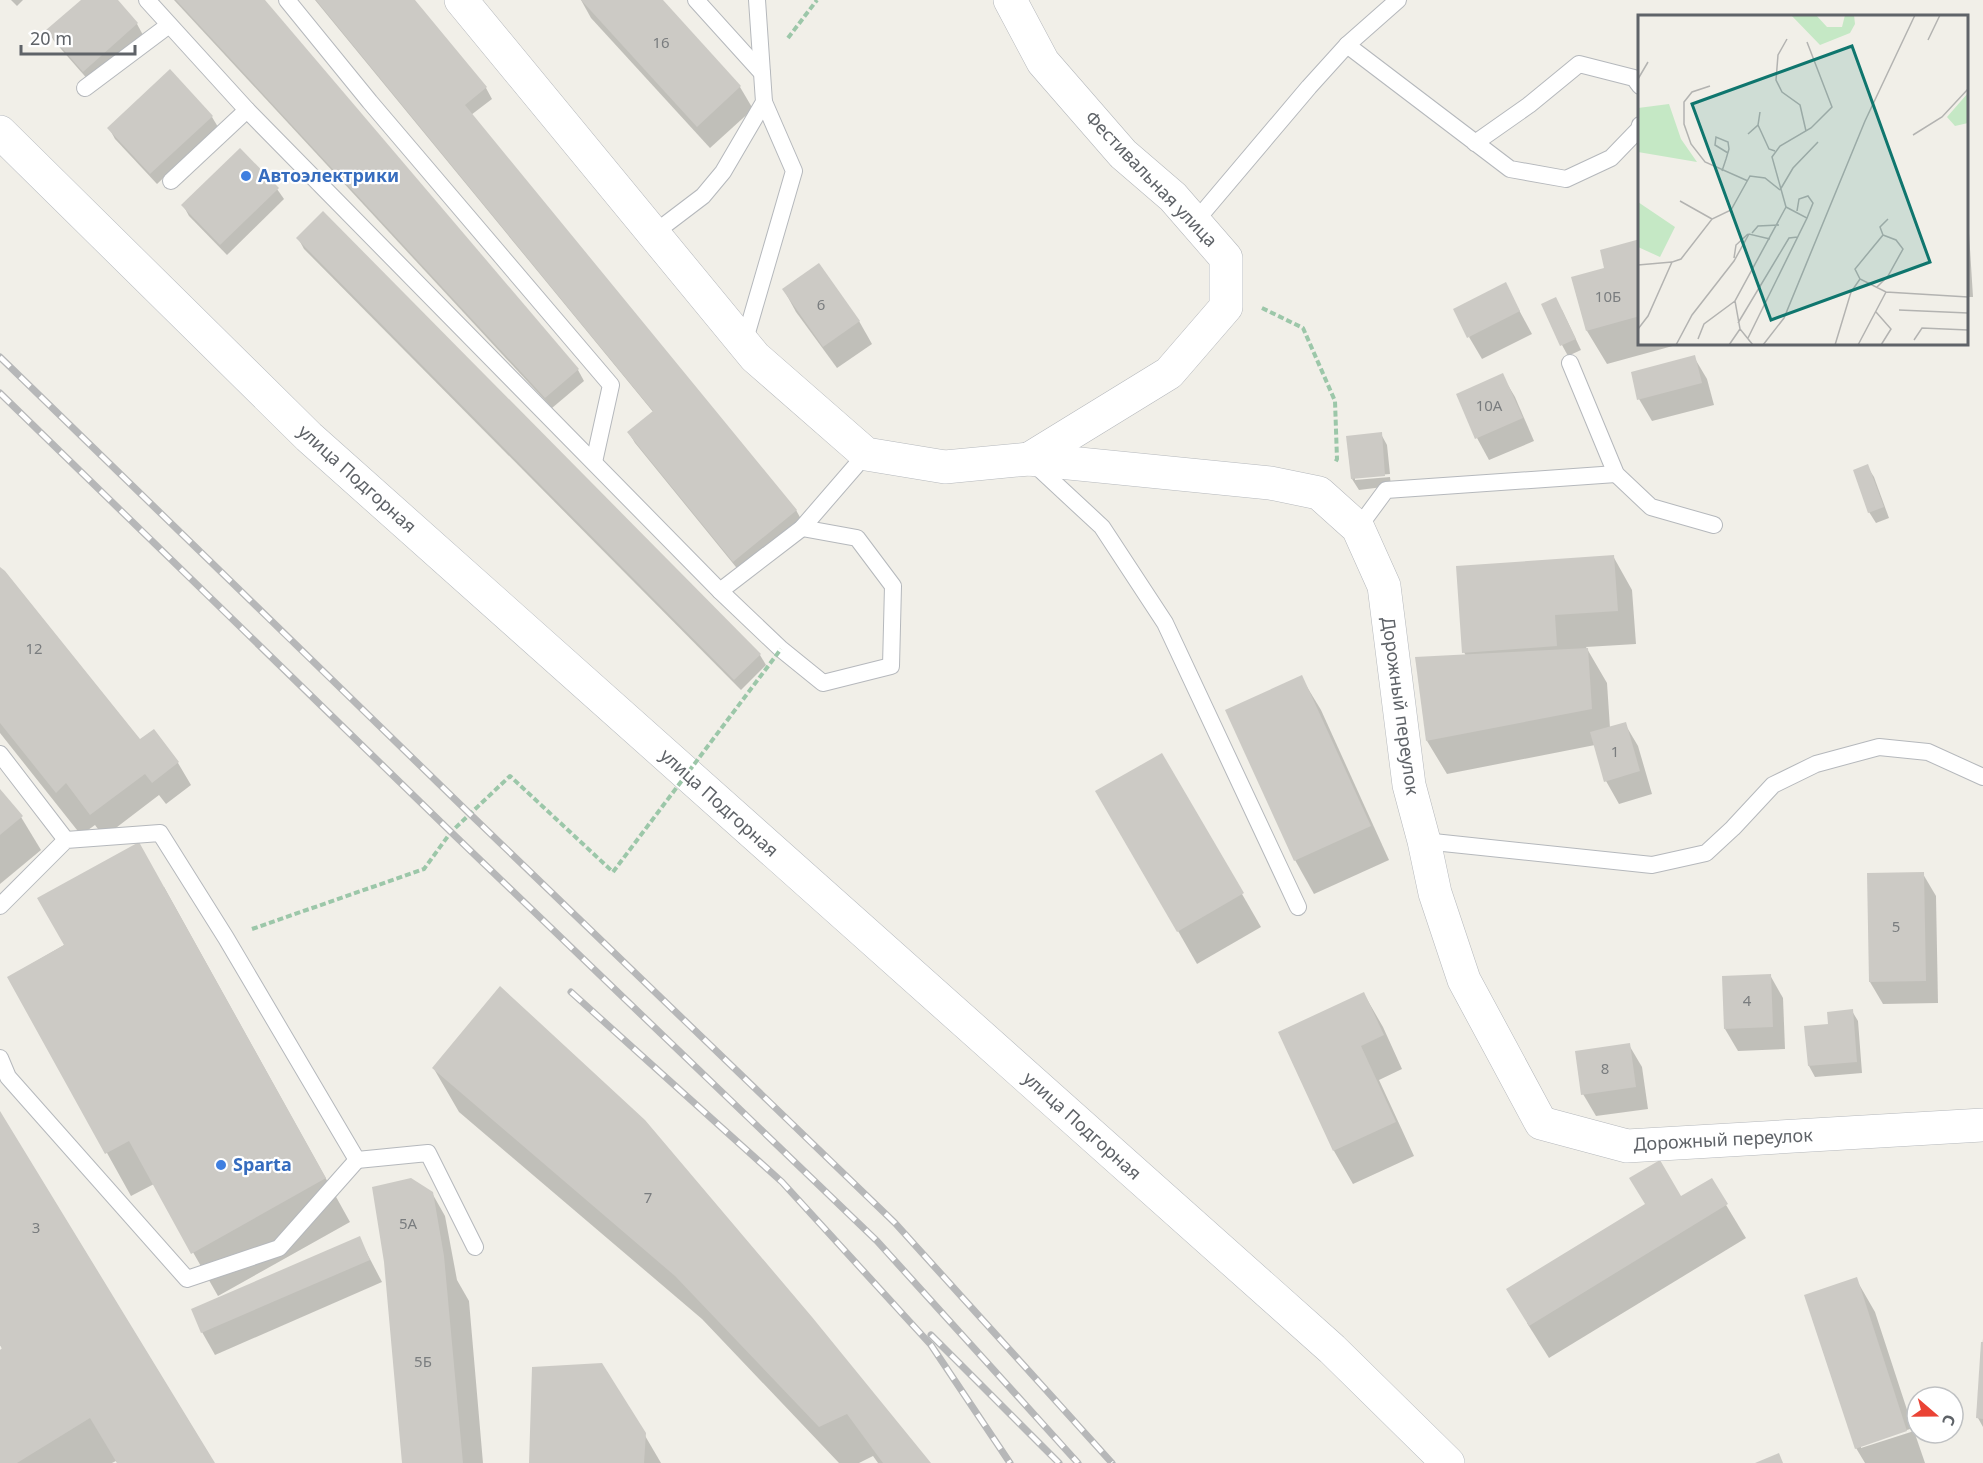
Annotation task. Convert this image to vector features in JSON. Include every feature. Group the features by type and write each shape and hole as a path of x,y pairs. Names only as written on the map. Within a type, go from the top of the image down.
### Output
{"street":[{"path":"461,0 756,357 866,454 945,466 1029,459 1270,483 1319,492"},
{"name":"Фестивальная улица","path":"1010,0 1042,62 1123,154 1173,197 1226,258 1226,308"},
{"name":"улица Подгорная","path":"0,132 309,437 1332,1349 1448,1463"},
{"path":"1029,459 1169,373 1226,308"},
{"name":"Дорожный переулок","path":"1319,492 1358,528 1384,586 1408,785 1424,841 1435,893 1464,980 1541,1123 1627,1146 1983,1125"}],"lane":[{"path":"147,0 247,110 720,591 781,649 823,683 891,666 893,586 857,538 802,528"},
{"path":"286,0 611,385 594,462"},
{"path":"696,0 762,73"},
{"path":"744,343 794,171 764,102 758,0"},
{"path":"1194,223 1347,45 1398,0"},
{"path":"85,88 169,25"},
{"path":"1347,45 1510,169 1566,179 1611,158 1638,130"},
{"path":"1475,143 1529,105 1579,64 1634,78 1638,83"},
{"path":"653,234 703,196 723,172 764,102"},
{"path":"171,181 247,110"},
{"path":"1570,363 1616,474 1651,507 1714,525"},
{"path":"720,591 802,528 866,454"},
{"path":"1029,459 1102,527 1165,623 1298,907"},
{"path":"1358,528 1386,490 1616,474"},
{"path":"1424,841 1653,865 1706,853 1773,785 1815,765 1879,747 1928,752 1983,777"},
{"path":"0,754 66,840"},
{"path":"0,906 66,840 160,833 226,938 357,1160"},
{"path":"0,1058 8,1077 187,1279 279,1248 357,1160 428,1153 475,1247"}],"path":[{"path":"1226,308 1256,305 1303,328 1335,401 1337,459 1319,492"},
{"path":"226,938 424,869 451,832 510,776 613,872 781,649"}],"building":[{"path":"81,0 118,0 138,23 83,72 46,30"},
{"path":"176,0 265,0 579,369 545,398"},
{"path":"316,0 415,0 487,87 465,105 797,510 733,562 627,432 653,411"},
{"path":"581,0 663,0 741,86 697,127"},
{"path":"170,69 213,116 150,174 107,128"},
{"path":"240,148 279,188 220,245 181,205"},
{"path":"323,211 761,654 734,680 296,238"},
{"path":"1638,240 1638,317 1586,331 1571,277 1604,268 1600,250"},
{"path":"819,263 860,321 823,347 782,289"},
{"path":"1506,282 1520,311 1467,338 1453,309"},
{"path":"1556,297 1576,339 1560,346 1541,304"},
{"path":"1695,355 1702,383 1637,400 1631,372"},
{"path":"1503,373 1523,418 1475,439 1456,394"},
{"path":"1382,432 1385,476 1351,479 1346,436"},
{"path":"1868,464 1884,507 1868,513 1853,470"},
{"path":"1614,555 1618,611 1555,615 1557,646 1462,653 1456,566"},
{"path":"0,567 140,739 154,729 179,762 152,783 145,774 90,815 66,783 56,793 0,723"},
{"path":"1588,648 1592,709 1426,741 1415,657"},
{"path":"1302,675 1371,826 1294,861 1225,710"},
{"path":"1626,722 1640,771 1604,782 1590,732"},
{"path":"1162,753 1244,893 1177,932 1095,791"},
{"path":"0,789 23,816 0,835"},
{"path":"139,842 326,1178 191,1254 129,1141 105,1154 7,977 64,945 37,898"},
{"path":"1924,872 1926,981 1869,982 1867,873"},
{"path":"1771,974 1773,1027 1724,1029 1722,976"},
{"path":"500,986 645,1120 812,1317 931,1463 883,1463 847,1414 819,1427 675,1276 432,1068"},
{"path":"1364,992 1384,1035 1361,1046 1396,1122 1333,1151 1278,1032"},
{"path":"1853,1009 1857,1062 1808,1066 1804,1026 1828,1024 1827,1012"},
{"path":"1630,1043 1636,1087 1581,1095 1575,1051"},
{"path":"0,1111 215,1463 117,1463 90,1418 17,1463 0,1463 0,1350 2,1348 0,1345"},
{"path":"1660,1160 1681,1196 1712,1178 1728,1204 1529,1326 1506,1289 1645,1204 1629,1178"},
{"path":"411,1178 433,1192 444,1256 463,1463 402,1463 384,1262 372,1187"},
{"path":"360,1236 370,1260 201,1333 191,1309"},
{"path":"1857,1277 1905,1425 1905,1432 1855,1449 1804,1295"},
{"path":"1981,1342 1983,1342 1983,1419 1976,1418"},
{"path":"602,1363 646,1433 644,1463 529,1463 532,1367"},
{"path":"1779,1453 1783,1463 1755,1463"}],"railway":[{"path":"0,357 895,1223 1112,1463"},
{"path":"0,393 451,832 877,1241 1078,1463"},
{"path":"571,992 782,1182 931,1345 1010,1463"},
{"path":"931,1335 1059,1463"}],"place":[{"name":"Автоэлектрики","path":"246,176"},
{"name":"Sparta","path":"221,1165"}]}
